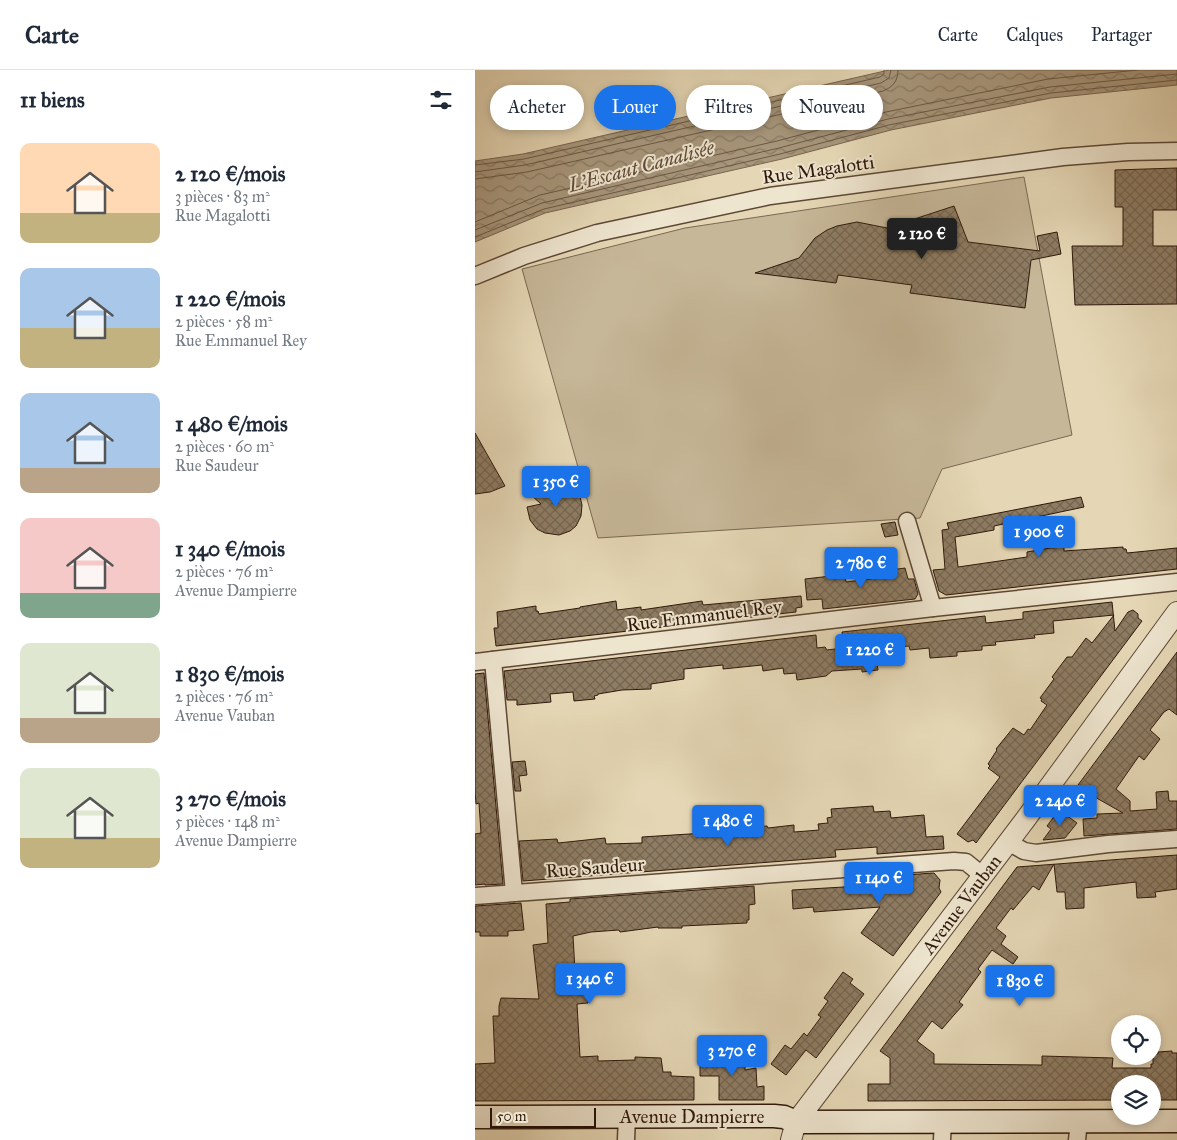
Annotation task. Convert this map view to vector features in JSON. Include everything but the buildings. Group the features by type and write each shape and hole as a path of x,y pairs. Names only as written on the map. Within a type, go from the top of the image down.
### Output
{"main road":[{"name":"Avenue Dampierre","path":"475,1117 626,1128"},
{"path":"475,1127 626,1128 775,1126 793,1131 1078,1131 1177,1121"}],"street":[{"name":"Rue Magalotti","path":"475,276 524,256 597,233 770,196 1063,157 1128,152 1177,151"},
{"path":"907,521 933,608"},
{"name":"Rue Emmanuel Rey","path":"475,662 933,608 1177,582"},
{"name":"Avenue Vauban","path":"793,1131 1177,612"},
{"path":"493,660 514,893"},
{"path":"1008,842 1023,851 1035,853 1108,844 1177,839"},
{"name":"Rue Saudeur","path":"475,896 955,861 966,862 982,875"}],"shaded area":[{"path":"1024,177 1072,435 942,469 920,518 598,538 522,269 685,228"}],"water":[{"name":"L'Escaut Canalisée","path":"889,70 1177,70 1177,85 1051,98 891,130 782,159 545,213 475,242 475,161 523,154 628,130 676,130 676,119 686,117 686,130 771,130 771,97 781,95 781,130 883,130 883,85 824,85"}]}
